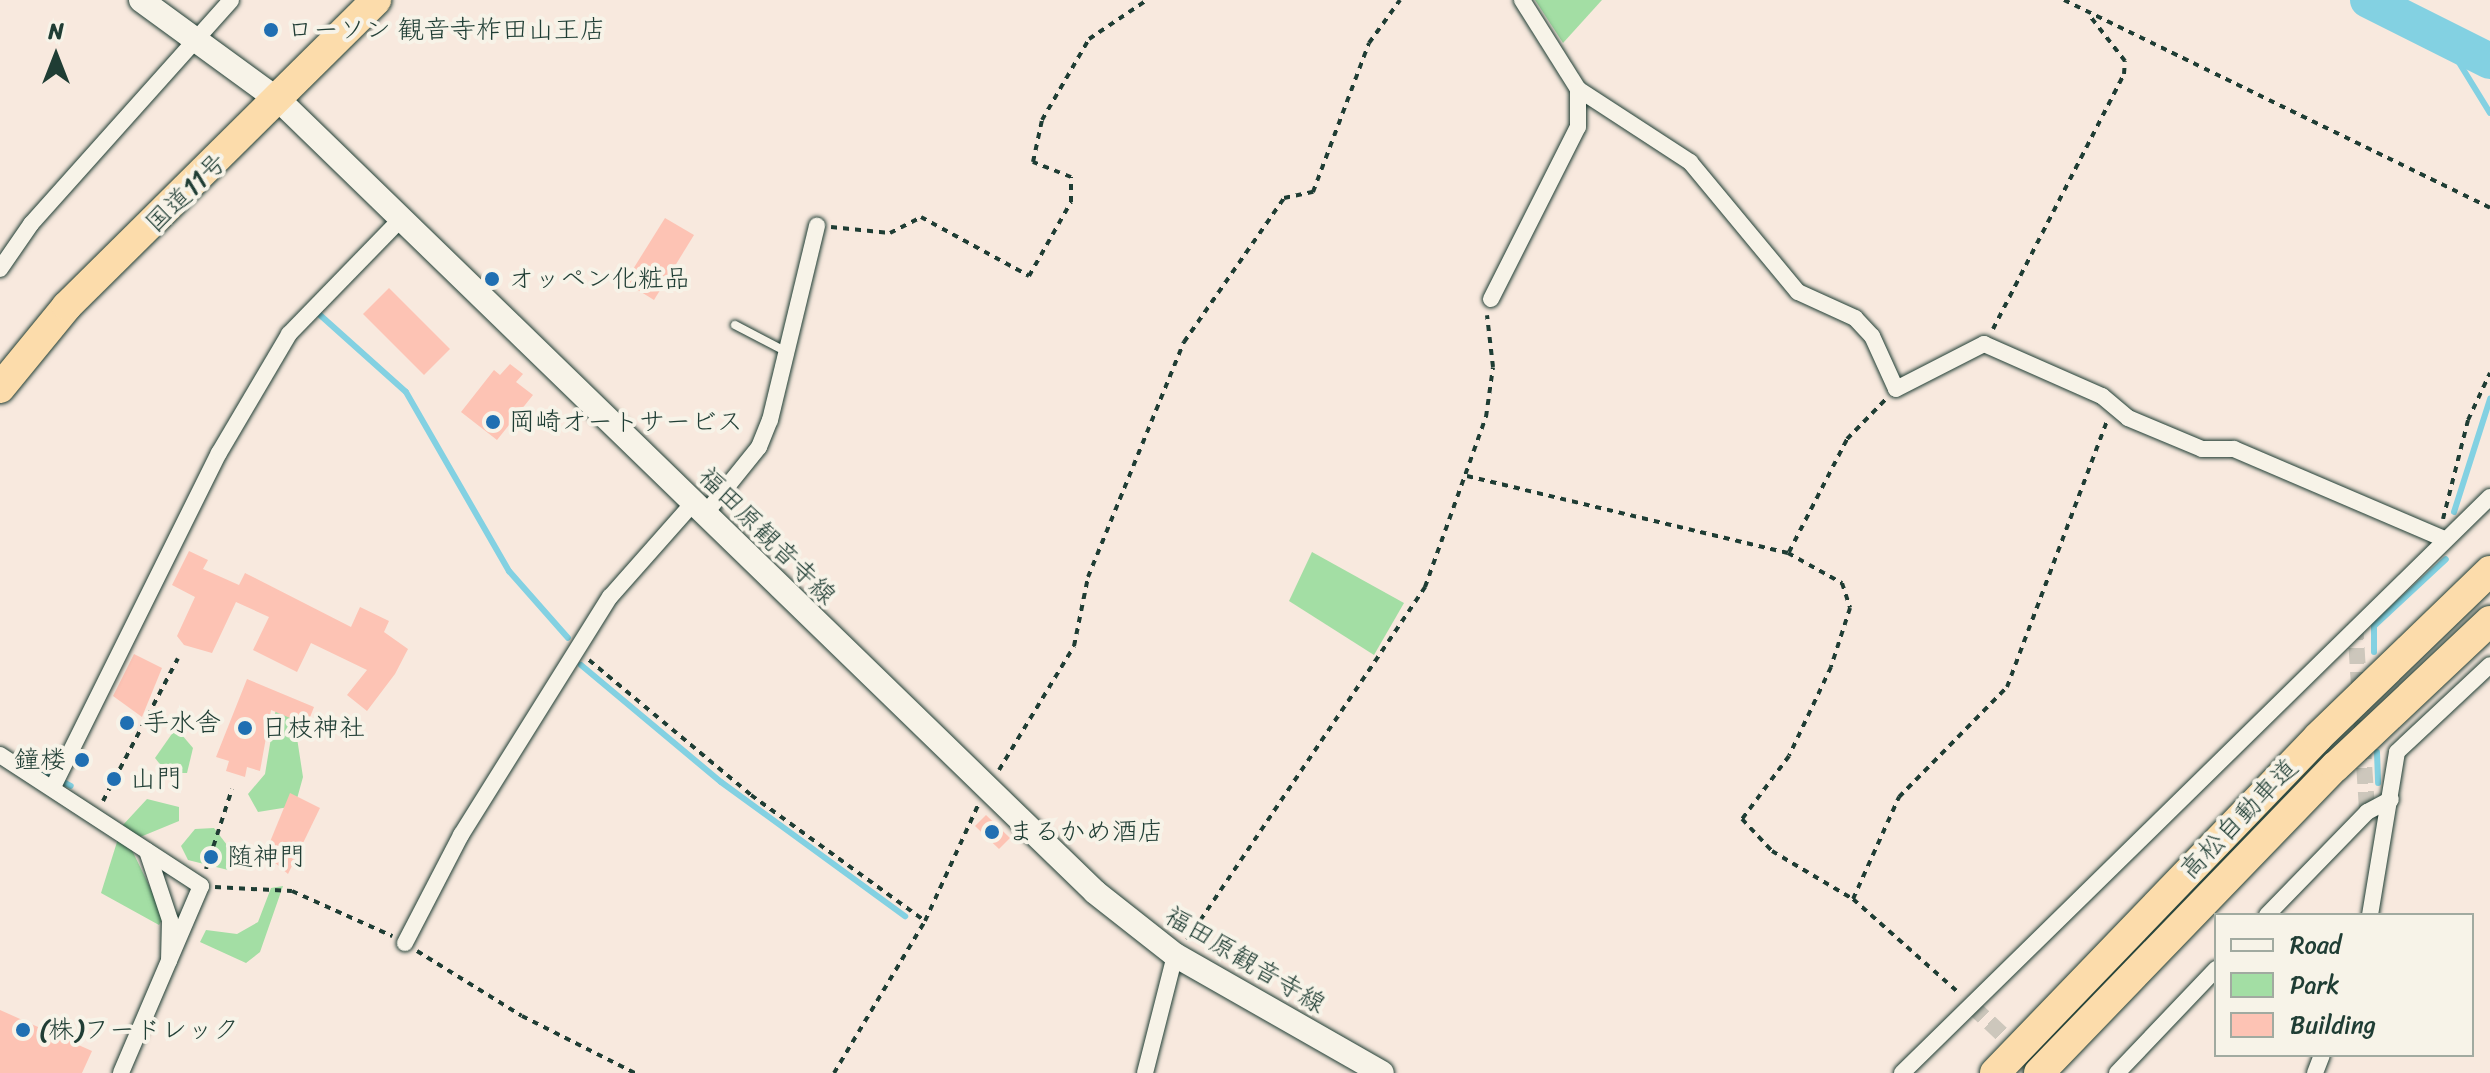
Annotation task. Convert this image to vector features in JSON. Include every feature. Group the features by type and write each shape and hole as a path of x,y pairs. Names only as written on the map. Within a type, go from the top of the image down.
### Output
{"highway":[{"name":"国道11号","path":"0,388 67,306 281,102 376,0"},
{"name":"高松自動車道","path":"1995,1073 2318,737 2490,571"},
{"name":"高松自動車道","path":"2039,1073 2335,767 2490,621"}],"main road":[{"name":"福田原観音寺線","path":"141,0 202,38 281,102 986,791 1175,955 1382,1073"}],"street":[{"path":"0,269 31,224 202,38 231,0"},
{"path":"1522,0 1578,89 1690,162 1790,284 1855,318 1872,336 1896,389 1984,344 2202,449 2234,449 2441,538"},
{"path":"1491,299 1578,127 1578,89"},
{"path":"54,785 219,453 289,334 401,219"},
{"path":"405,943 461,835 610,597 759,447 817,226"},
{"path":"1902,1073 2441,538 2490,497"},
{"path":"2370,913 2397,752 2490,665"},
{"path":"0,755 54,785 201,886 169,970 121,1073"},
{"path":"2269,913 2367,812 2391,799"},
{"path":"147,851 170,920 169,970"},
{"path":"1145,1073 1175,955"},
{"path":"2117,1073 2214,971"}],"lane":[{"path":"735,325 785,351"}],"path":[{"path":"817,226 890,233 921,217 1029,276 1071,202 1071,177 1033,162 1042,120 1089,39 1147,0"},
{"path":"834,1073 925,921 986,791 1074,646 1088,577 1184,342 1284,198 1313,192 1369,43 1400,0"},
{"path":"2064,0 2490,208"},
{"path":"1984,344 2124,74 2125,61 2087,13"},
{"path":"1175,955 1239,872 1425,587 1467,476 1492,386 1485,319 1491,299"},
{"path":"2441,538 2468,420 2490,373"},
{"path":"1788,553 1847,439 1896,389"},
{"path":"1853,899 1899,797 2007,687 2113,407"},
{"path":"1467,476 1788,553 1842,583 1850,608 1789,756 1742,819 1772,851 1853,899 1972,1006"},
{"path":"578,649 739,786 925,921"},
{"path":"96,814 178,658"},
{"path":"232,789 201,886 292,891 405,943 522,1016 635,1073"}],"green space":[{"path":"1535,0 1602,0 1563,43"},
{"path":"1312,552 1404,603 1374,655 1289,601"},
{"path":"291,699 303,777 295,806 258,812 248,794 265,774 277,702"},
{"path":"176,728 193,748 187,773 167,773 155,758"},
{"path":"147,799 179,807 179,821 128,842 164,916 159,925 101,893 122,826"},
{"path":"214,828 227,845 228,870 188,860 181,846 195,829"},
{"path":"283,886 260,952 246,963 200,942 206,930 237,934 258,922 271,888"}],"building":[{"path":"665,218 694,235 654,300 625,282"},
{"path":"389,288 450,349 424,375 363,314"},
{"name":"岡崎オートサービス","path":"510,364 523,374 516,382 533,395 497,440 461,412 494,370 500,375"},
{"path":"189,551 208,560 203,569 239,585 245,573 351,627 360,607 389,621 384,632 408,649 395,674 367,711 347,695 367,670 311,643 297,672 253,650 269,617 236,602 212,653 184,645 177,636 195,597 172,585"},
{"path":"134,654 162,668 142,717 113,696"},
{"name":"日枝神社","path":"247,679 314,707 307,725 271,710 260,771 247,767 245,777 226,771 229,761 216,757"},
{"path":"290,793 320,808 288,874 265,854"},
{"name":"まるかめ酒店","path":"986,815 1010,838 999,849 975,826"},
{"name":"(株)フードレック","path":"0,1010 92,1051 82,1073 0,1073"}],"waterway":[{"path":"2368,0 2490,61"},
{"path":"2447,43 2490,113"},
{"path":"320,315 406,392 509,571 568,638"},
{"path":"2454,512 2490,399"},
{"path":"2374,652 2374,626 2446,559"},
{"path":"581,665 721,782 905,916"},
{"path":"2377,752 2378,783"},
{"path":"21,760 71,786"}],"tunnel":[{"path":"2355,624 2367,812"},
{"path":"1972,1006 2023,1054"}],"place":[{"name":"ローソン 観音寺柞田山王店","path":"271,30"},
{"name":"オッペン化粧品","path":"492,279"},
{"name":"岡崎オートサービス","path":"493,422"},
{"name":"手水舎","path":"127,723"},
{"name":"日枝神社","path":"245,728"},
{"name":"鐘楼","path":"82,760"},
{"name":"山門","path":"114,779"},
{"name":"まるかめ酒店","path":"992,832"},
{"name":"随神門","path":"211,857"},
{"name":"(株)フードレック","path":"23,1030"}]}
